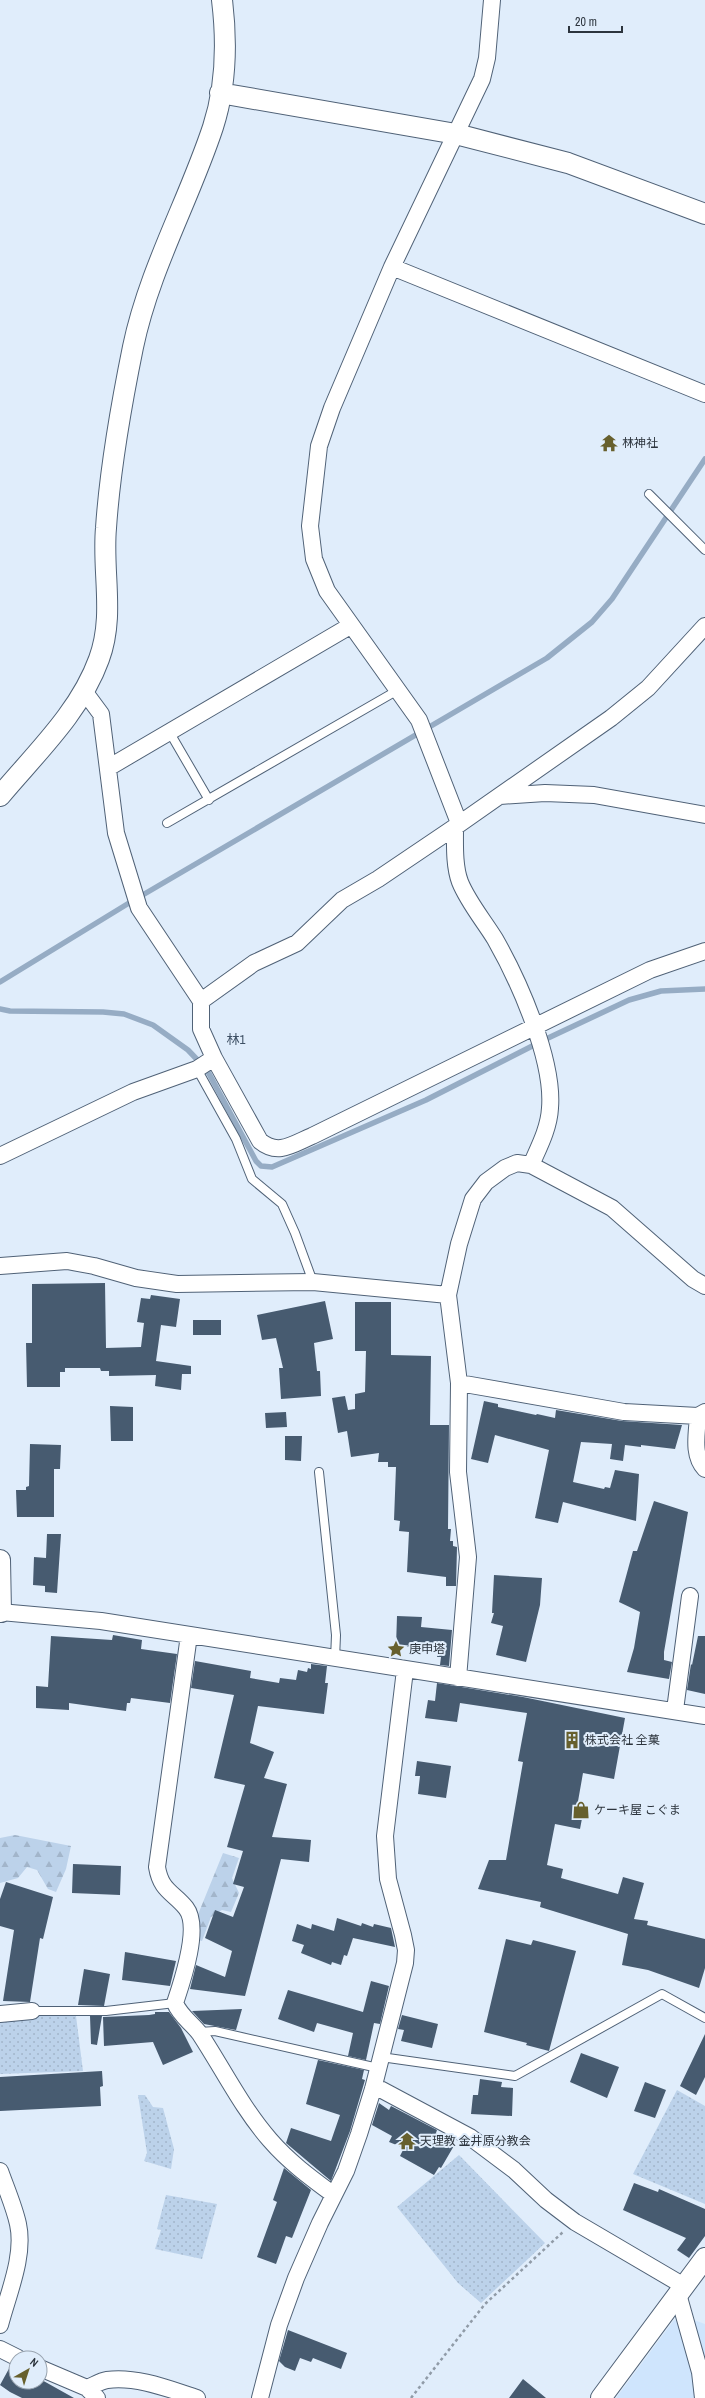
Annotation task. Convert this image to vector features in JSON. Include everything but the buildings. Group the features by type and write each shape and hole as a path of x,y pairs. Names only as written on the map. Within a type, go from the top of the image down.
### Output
{"street":[{"path":"0,796 74,707 100,658 107,625 108,601 105,530 111,479 133,346 144,304 213,125 220,93 225,47 222,0"},
{"path":"492,0 486,58 482,79 392,267 332,408 319,446 314,476 310,526 314,559 327,591 350,626 419,720 457,825 456,857 460,882 496,941 545,1054 551,1086 550,1109 546,1131 531,1165"},
{"path":"220,93 456,134 568,163 705,214"},
{"path":"392,267 705,394"},
{"path":"108,768 350,626"},
{"path":"201,1001 254,963 297,943 342,900 378,879 611,718 648,688 705,626"},
{"path":"84,690 101,714 116,833 139,908 201,1001 201,1029 214,1058 260,1141 268,1147 279,1149 312,1136 650,970 705,951"},
{"path":"500,796 545,793 594,795 705,815"},
{"path":"0,1156 133,1092 197,1069 214,1058"},
{"path":"458,1678 468,1557 458,1472 459,1383 448,1295 459,1244 473,1199 486,1182 504,1168 517,1164 531,1165 612,1208 693,1279 705,1286"},
{"path":"0,1266 68,1261 94,1266 136,1278 177,1284 313,1282 448,1295"},
{"path":"459,1383 624,1412 701,1414 696,1447 700,1463 705,1469"},
{"path":"0,1560 1,1612 101,1621 405,1670 675,1710 705,1716"},
{"path":"675,1710 690,1596"},
{"path":"189,1636 157,1867 159,1880 171,1895 186,1908 193,1924 183,1980 175,2003 181,2014 199,2032 254,2120 270,2141 296,2167 334,2195"},
{"path":"260,2398 279,2324 296,2278 346,2171 373,2089 405,1964 406,1950 388,1879 385,1836 405,1670"},
{"path":"0,2014 32,2011"},
{"path":"373,2089 382,2090 470,2137 514,2170 546,2200 574,2221 681,2290 700,2372 703,2398"},
{"path":"0,2171 18,2224 19,2243 17,2259 0,2326"},
{"path":"600,2398 705,2258"},
{"path":"48,2372 92,2393 105,2380 122,2380 158,2386 197,2398"}],"lane":[{"path":"650,494 705,550"},
{"path":"167,823 398,690"},
{"path":"170,733 209,800"},
{"path":"197,1069 236,1139 252,1179 282,1204 295,1233 313,1282"},
{"path":"319,1472 336,1635 335,1658"},
{"path":"199,2032 215,2031 380,2062 515,2076 662,1994 705,2018"},
{"path":"32,2011 106,2011 175,2003"}],"path":[{"path":"411,2398 485,2304 574,2221"}],"shaded area":[{"path":"691,2319 705,2324 705,2375"},
{"path":"674,2320 680,2321 698,2398 616,2398"}],"green space":[{"path":"15,1835 71,1846 66,1869 56,1892 48,1889 37,1870 27,1867 18,1878 0,1883 0,1838"},
{"path":"223,1853 239,1858 232,1878 239,1893 231,1912 222,1910 211,1917 202,1941 198,1940 199,1912"},
{"path":"30,2015 76,2016 83,2071 0,2074 0,2019"},
{"path":"677,2090 705,2106 705,2204 633,2174"},
{"path":"138,2095 145,2095 153,2107 163,2108 174,2149 171,2169 144,2161 147,2153"},
{"path":"459,2155 545,2243 481,2303 458,2283 397,2207"},
{"path":"166,2195 217,2204 202,2259 155,2249 161,2230 157,2229"}],"waterway":[{"path":"0,982 129,903 547,658 592,622 612,599 705,459"},
{"path":"0,1009 10,1011 103,1012 124,1014 153,1025 188,1050 207,1070 256,1161 261,1166 272,1167 426,1100 546,1039 629,1000 661,991 705,989"}],"place":[{"name":"林神社","path":"609,443"},
{"name":"庚申塔","path":"396,1649"},
{"name":"株式会社 全菓","path":"572,1740"},
{"name":"ケーキ屋 こぐま","path":"581,1810"},
{"name":"天理教 金井原分教会","path":"407,2141"}],"district":[{"name":"林1","path":"236,1039"}]}
